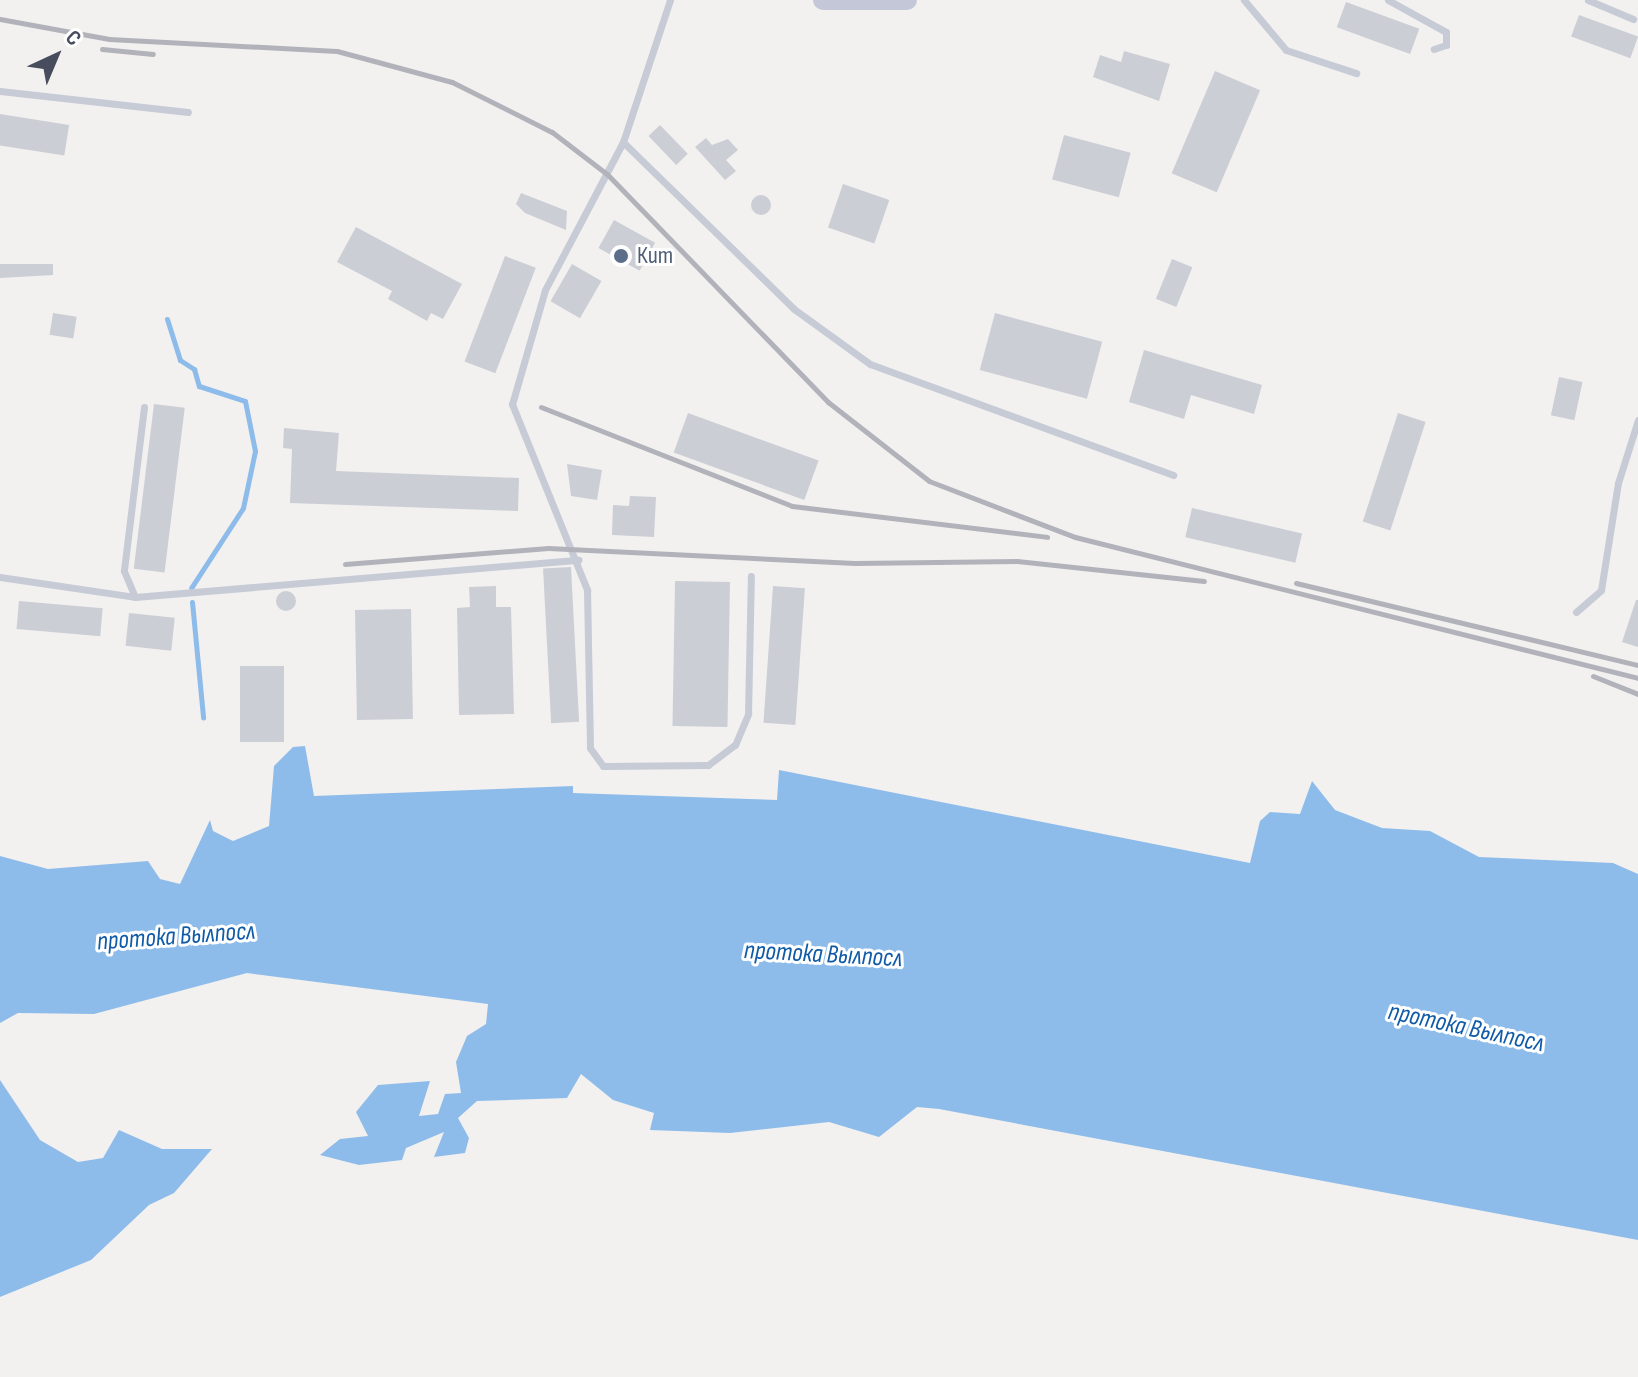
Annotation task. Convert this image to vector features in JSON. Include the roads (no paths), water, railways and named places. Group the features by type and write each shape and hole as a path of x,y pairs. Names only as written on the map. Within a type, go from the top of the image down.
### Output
{"street":[{"path":"823,0 907,0"}],"lane":[{"path":"670,0 623,142 545,290 512,404 552,517 578,560 590,625 590,748 603,766 615,769 708,765 735,745 748,714 751,576"},
{"path":"1244,0 1286,50 1356,73"},
{"path":"1388,0 1446,32 1446,45 1434,49"},
{"path":"1588,0 1633,19"},
{"path":"0,91 188,112"},
{"path":"623,142 794,309 870,364 1173,475"},
{"path":"135,597 124,571 144,407"},
{"path":"1576,612 1601,590 1618,483 1638,420"},
{"path":"0,577 135,597 578,560"}],"water":[{"name":"протока Вылпосл","path":"305,746 314,796 573,786 573,793 777,800 779,770 1250,863 1260,821 1270,812 1300,814 1312,781 1335,810 1382,828 1430,831 1479,857 1613,863 1638,874 1638,1240 939,1109 917,1107 879,1137 829,1122 730,1133 650,1130 654,1113 613,1100 581,1074 567,1098 477,1101 458,1118 469,1138 465,1153 434,1157 444,1132 406,1148 402,1160 359,1165 320,1155 340,1139 368,1136 356,1112 378,1085 430,1081 419,1116 438,1114 445,1094 461,1093 456,1062 467,1036 486,1024 488,1004 247,973 94,1014 18,1013 0,1023 0,856 48,869 148,861 160,879 180,884 210,820 213,831 233,841 269,826 274,766 293,747"},
{"path":"0,1080 40,1140 78,1162 103,1158 119,1130 162,1149 212,1149 174,1193 149,1205 91,1260 0,1297"}],"waterway":[{"path":"167,319 180,360 194,369 199,386 245,401 255,451 243,508 191,588"},
{"path":"192,602 203,717"}],"railway":[{"path":"0,19 109,39 337,51 452,82 552,132 607,174 828,402 929,481 1075,537 1638,678"},
{"path":"102,49 153,54"},
{"path":"541,407 792,506 1047,537"},
{"path":"345,564 548,548 855,563 1017,561 1204,581"},
{"path":"1296,583 1638,665"},
{"path":"1593,676 1638,694"}],"place":[{"name":"Кит","path":"621,256"}]}
